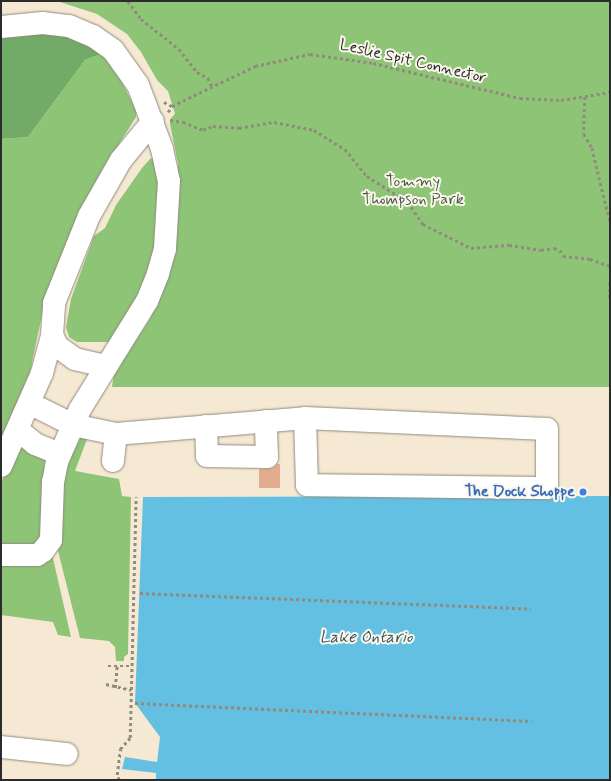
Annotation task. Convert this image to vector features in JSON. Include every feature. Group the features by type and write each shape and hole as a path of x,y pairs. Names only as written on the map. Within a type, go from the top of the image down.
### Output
{"lane":[{"path":"1,27 43,22 69,26 93,36 113,50 127,67 138,84 158,120 162,149 169,181 165,249 147,301 93,384 60,454 53,482 52,533 48,546 43,551 30,556 1,555"},
{"path":"1,466 42,373 52,335 54,303 89,216 121,160 158,120"},
{"path":"52,335 65,354 75,360 105,366"},
{"path":"29,404 73,425 116,434 305,418 547,429 547,488 307,485 305,418"},
{"path":"206,426 207,456 267,457 266,421"},
{"path":"18,430 35,444 60,454"},
{"path":"113,461 116,434"},
{"path":"1,747 67,754"}],"path":[{"path":"128,1 141,19 179,49 197,72 208,78 212,86"},
{"name":"Leslie Spit Connector","path":"172,106 255,66 310,54 373,62 501,95 545,100 585,97 610,92"},
{"path":"585,97 584,134 592,148 610,222"},
{"path":"158,120 183,122 203,130 214,126 239,128 274,122 314,130 345,149 367,176 408,202 423,224 471,248 509,245 541,250 554,248 560,250 563,256 590,259 610,266"},
{"path":"610,283 610,299"},
{"path":"119,780 117,775 120,749 130,738 136,497"},
{"path":"140,593 531,609"},
{"path":"108,666 132,666"},
{"path":"115,688 117,666"},
{"path":"106,684 115,688 131,690"},
{"path":"135,703 532,721"}],"green space":[{"name":"Tommy Thompson Park","path":"57,1 610,1 610,387 112,387 114,373 150,319 167,278 178,218 178,164 170,124 171,118 175,114 168,91 157,80 141,52 127,34 97,14"},
{"path":"16,32 61,34 84,41 101,54 85,60 28,137 1,139 1,36"},
{"path":"101,54 114,66 136,110 136,117 106,165 44,305 29,377 1,449 1,139 28,137 85,60"},
{"path":"156,157 160,185 154,253 144,287 111,342 77,342 69,337 66,327 71,299 94,236 105,228 116,205 142,168 150,159"},
{"path":"84,437 87,439 75,471 119,479 122,496 131,497 128,654 124,657 124,661 116,661 115,647 109,641 80,638 57,547 64,473 80,438"},
{"path":"22,440 45,456 40,545 1,546 1,483"},
{"path":"52,554 71,637 58,635 53,622 1,615 1,562"}],"water":[{"name":"Lake Ontario","path":"610,496 610,780 156,780 156,773 122,769 125,757 157,762 160,737 135,703 143,497"}],"building":[{"path":"277,464 280,464 280,488 259,488 259,469 273,468"}],"place":[{"name":"The Dock Shoppe","path":"583,492"}]}
